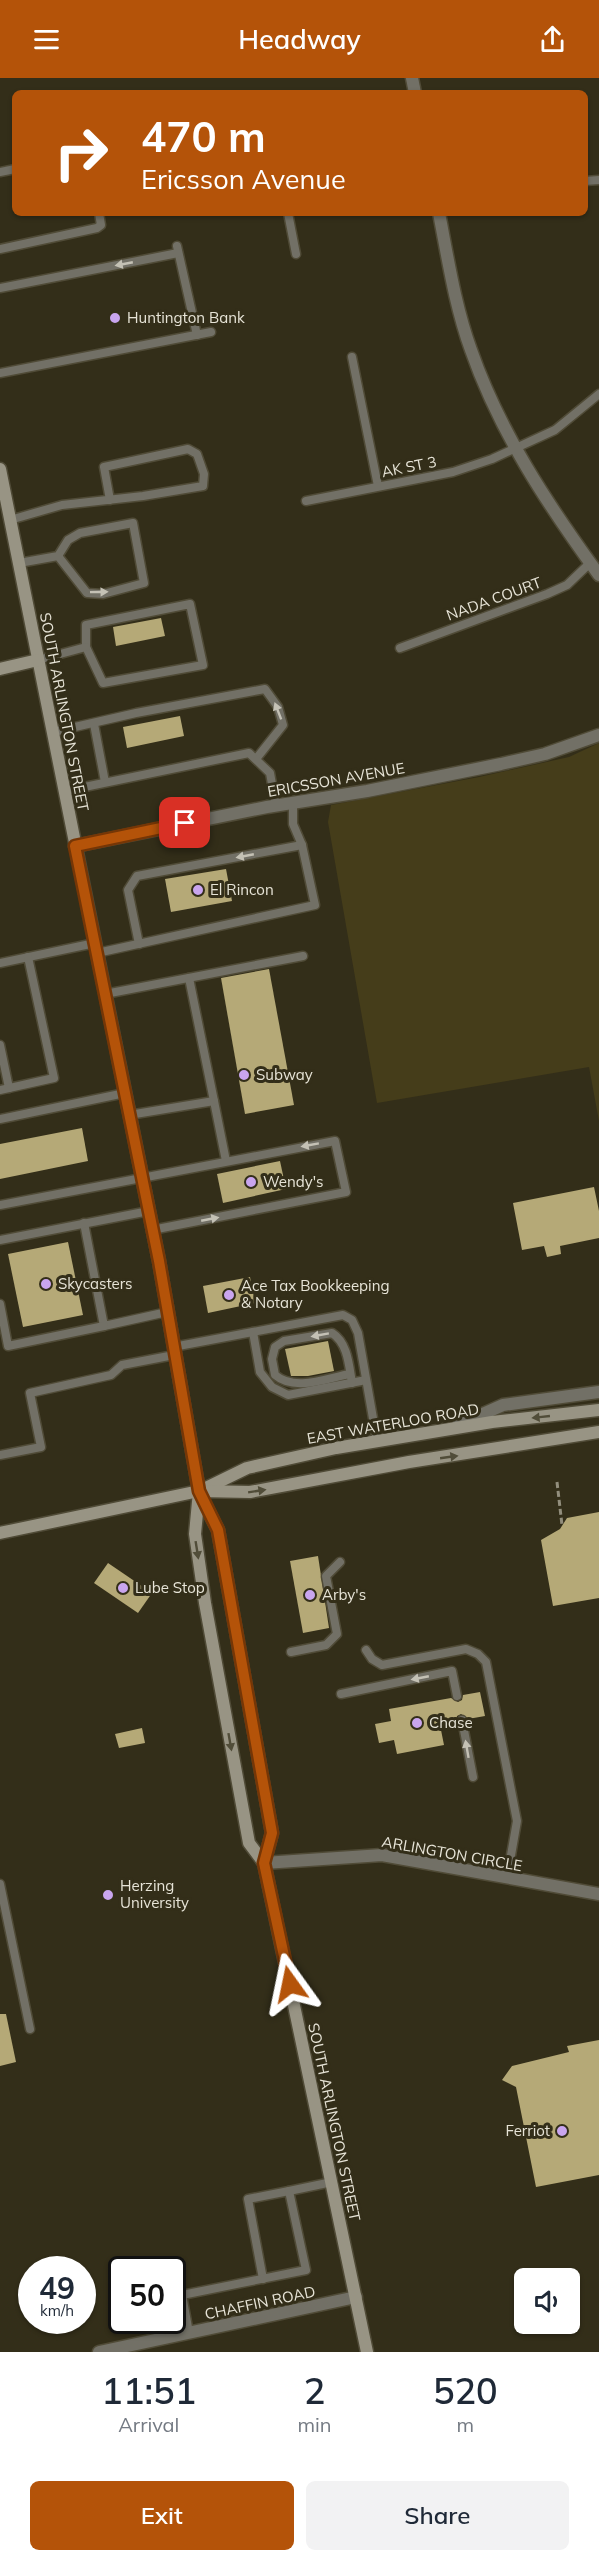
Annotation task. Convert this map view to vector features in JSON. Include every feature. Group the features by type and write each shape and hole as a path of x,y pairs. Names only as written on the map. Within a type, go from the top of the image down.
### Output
{"main road":[{"name":"SOUTH ARLINGTON STREET","path":"0,469 153,1230 199,1491 195,1534 206,1611 249,1843 264,1863 367,2352"},
{"path":"0,669 38,660"},
{"name":"EAST WATERLOO ROAD","path":"199,1491 247,1468 377,1441 452,1428 599,1410"},
{"name":"EAST WATERLOO ROAD","path":"0,1533 199,1491 250,1492 410,1462 599,1432"},
{"name":"SOUTH ARLINGTON STREET","path":"199,1491 218,1530 239,1639 272,1833 264,1863"}],"street":[{"path":"440,216 452,282 471,350 488,393 515,448 543,497 599,575"},
{"name":"ERICSSON AVENUE","path":"75,846 501,764 545,754 599,735"},
{"path":"452,1428 503,1406 599,1392"},
{"name":"ARLINGTON CIRCLE","path":"264,1863 382,1855 426,1861 599,1894"},
{"name":"CHAFFIN ROAD","path":"99,2352 356,2297"}],"lane":[{"path":"0,249 97,228 101,225 100,216"},
{"path":"289,216 296,254"},
{"path":"0,288 177,249 197,335"},
{"path":"0,374 211,332"},
{"path":"352,357 378,486"},
{"name":"AK ST 3","path":"306,501 453,472 492,459 555,430 599,394"},
{"path":"10,520 62,505 110,500 203,486 204,474 197,454 188,449 105,467 110,500"},
{"path":"19,563 58,556 68,540 80,533 133,523 144,583 103,594 87,593 58,556"},
{"name":"NADA COURT","path":"400,648 547,594 567,585 590,563"},
{"path":"190,604 203,665 103,683 86,647 86,624 190,604"},
{"path":"38,660 86,647"},
{"path":"53,732 136,713 265,689 278,707 283,725 256,759"},
{"path":"94,724 105,782"},
{"path":"64,790 249,753 270,773 276,806"},
{"path":"0,963 28,957 139,944 315,905 302,845 293,824 293,803"},
{"path":"139,944 128,890 137,876 302,845"},
{"path":"105,994 303,956"},
{"path":"0,1045 4,1089 54,1078 28,957"},
{"path":"189,978 225,1161"},
{"path":"0,1119 125,1093"},
{"path":"129,1115 214,1101"},
{"path":"0,1205 142,1176 335,1141 346,1192 153,1230"},
{"path":"0,1240 149,1211"},
{"path":"84,1223 104,1326"},
{"path":"0,1304 8,1346 167,1312"},
{"path":"0,1455 41,1447 30,1393 111,1375 122,1365 174,1351 253,1332 342,1315 352,1320 358,1333 377,1441"},
{"path":"253,1332 260,1372 272,1387 288,1395 351,1378"},
{"path":"351,1378 345,1351 339,1337 332,1333 284,1341 275,1347 272,1359 275,1375 284,1383 299,1384 351,1378 366,1380"},
{"path":"291,1652 326,1645 337,1634 326,1576 340,1562"},
{"path":"366,1650 372,1659 382,1665 466,1649 478,1654 486,1662 517,1821 507,1878"},
{"path":"341,1694 452,1671 457,1696"},
{"path":"462,1720 472,1777"},
{"path":"0,1884 30,2029"},
{"path":"263,2279 248,2199 332,2182"},
{"path":"186,2294 306,2270 289,2191"},
{"path":"186,2317 189,2333"}],"path":[{"path":"557,1482 562,1525"}],"shaded area":[{"path":"599,743 599,1121 589,1067 377,1103 328,822 331,805 479,777 569,757"}],"building":[{"path":"161,618 165,636 116,646 113,627"},
{"path":"180,716 184,736 127,748 123,727"},
{"name":"El Rincon","path":"226,869 232,901 171,912 165,879"},
{"path":"269,969 294,1105 245,1114 221,978"},
{"path":"82,1128 88,1161 0,1179 0,1144"},
{"name":"Wendy's","path":"280,1161 286,1189 223,1203 217,1174"},
{"path":"594,1187 599,1211 599,1238 560,1246 561,1254 547,1257 544,1246 522,1250 513,1203"},
{"name":"Skycasters","path":"68,1242 83,1315 23,1327 8,1254"},
{"name":"Ace Tax Bookkeeping & Notary","path":"250,1277 255,1303 208,1313 203,1286"},
{"path":"328,1341 334,1371 308,1376 291,1376 285,1349"},
{"path":"599,1512 599,1598 553,1606 541,1540 560,1529 567,1518"},
{"name":"Arby's","path":"318,1556 329,1628 303,1633 290,1561"},
{"name":"Lube Stop","path":"108,1563 152,1593 138,1613 94,1583"},
{"name":"Chase","path":"480,1692 485,1716 468,1719 461,1714 457,1716 456,1722 440,1725 444,1745 397,1754 394,1740 379,1743 375,1724 391,1721 389,1709 451,1698 458,1702 462,1700 463,1695"},
{"path":"142,1728 145,1743 119,1748 115,1734"},
{"path":"0,2014 6,2014 16,2062 0,2066"},
{"name":"Ferriot","path":"599,2040 599,2175 536,2187 516,2087 502,2080 512,2066 569,2052 567,2046"}],"place":[{"name":"Huntington Bank","path":"115,318"},
{"name":"El Rincon","path":"198,890"},
{"name":"Subway","path":"244,1075"},
{"name":"Wendy's","path":"251,1182"},
{"name":"Skycasters","path":"46,1284"},
{"name":"Ace Tax Bookkeeping & Notary","path":"229,1295"},
{"name":"Lube Stop","path":"123,1588"},
{"name":"Arby's","path":"310,1595"},
{"name":"Chase","path":"417,1723"},
{"name":"Herzing University","path":"108,1895"},
{"name":"Ferriot","path":"562,2131"}],"route":[{"path":"185,823 75,846 159,1261 199,1491 218,1530 239,1639 272,1833 264,1863 290,1984"}]}
